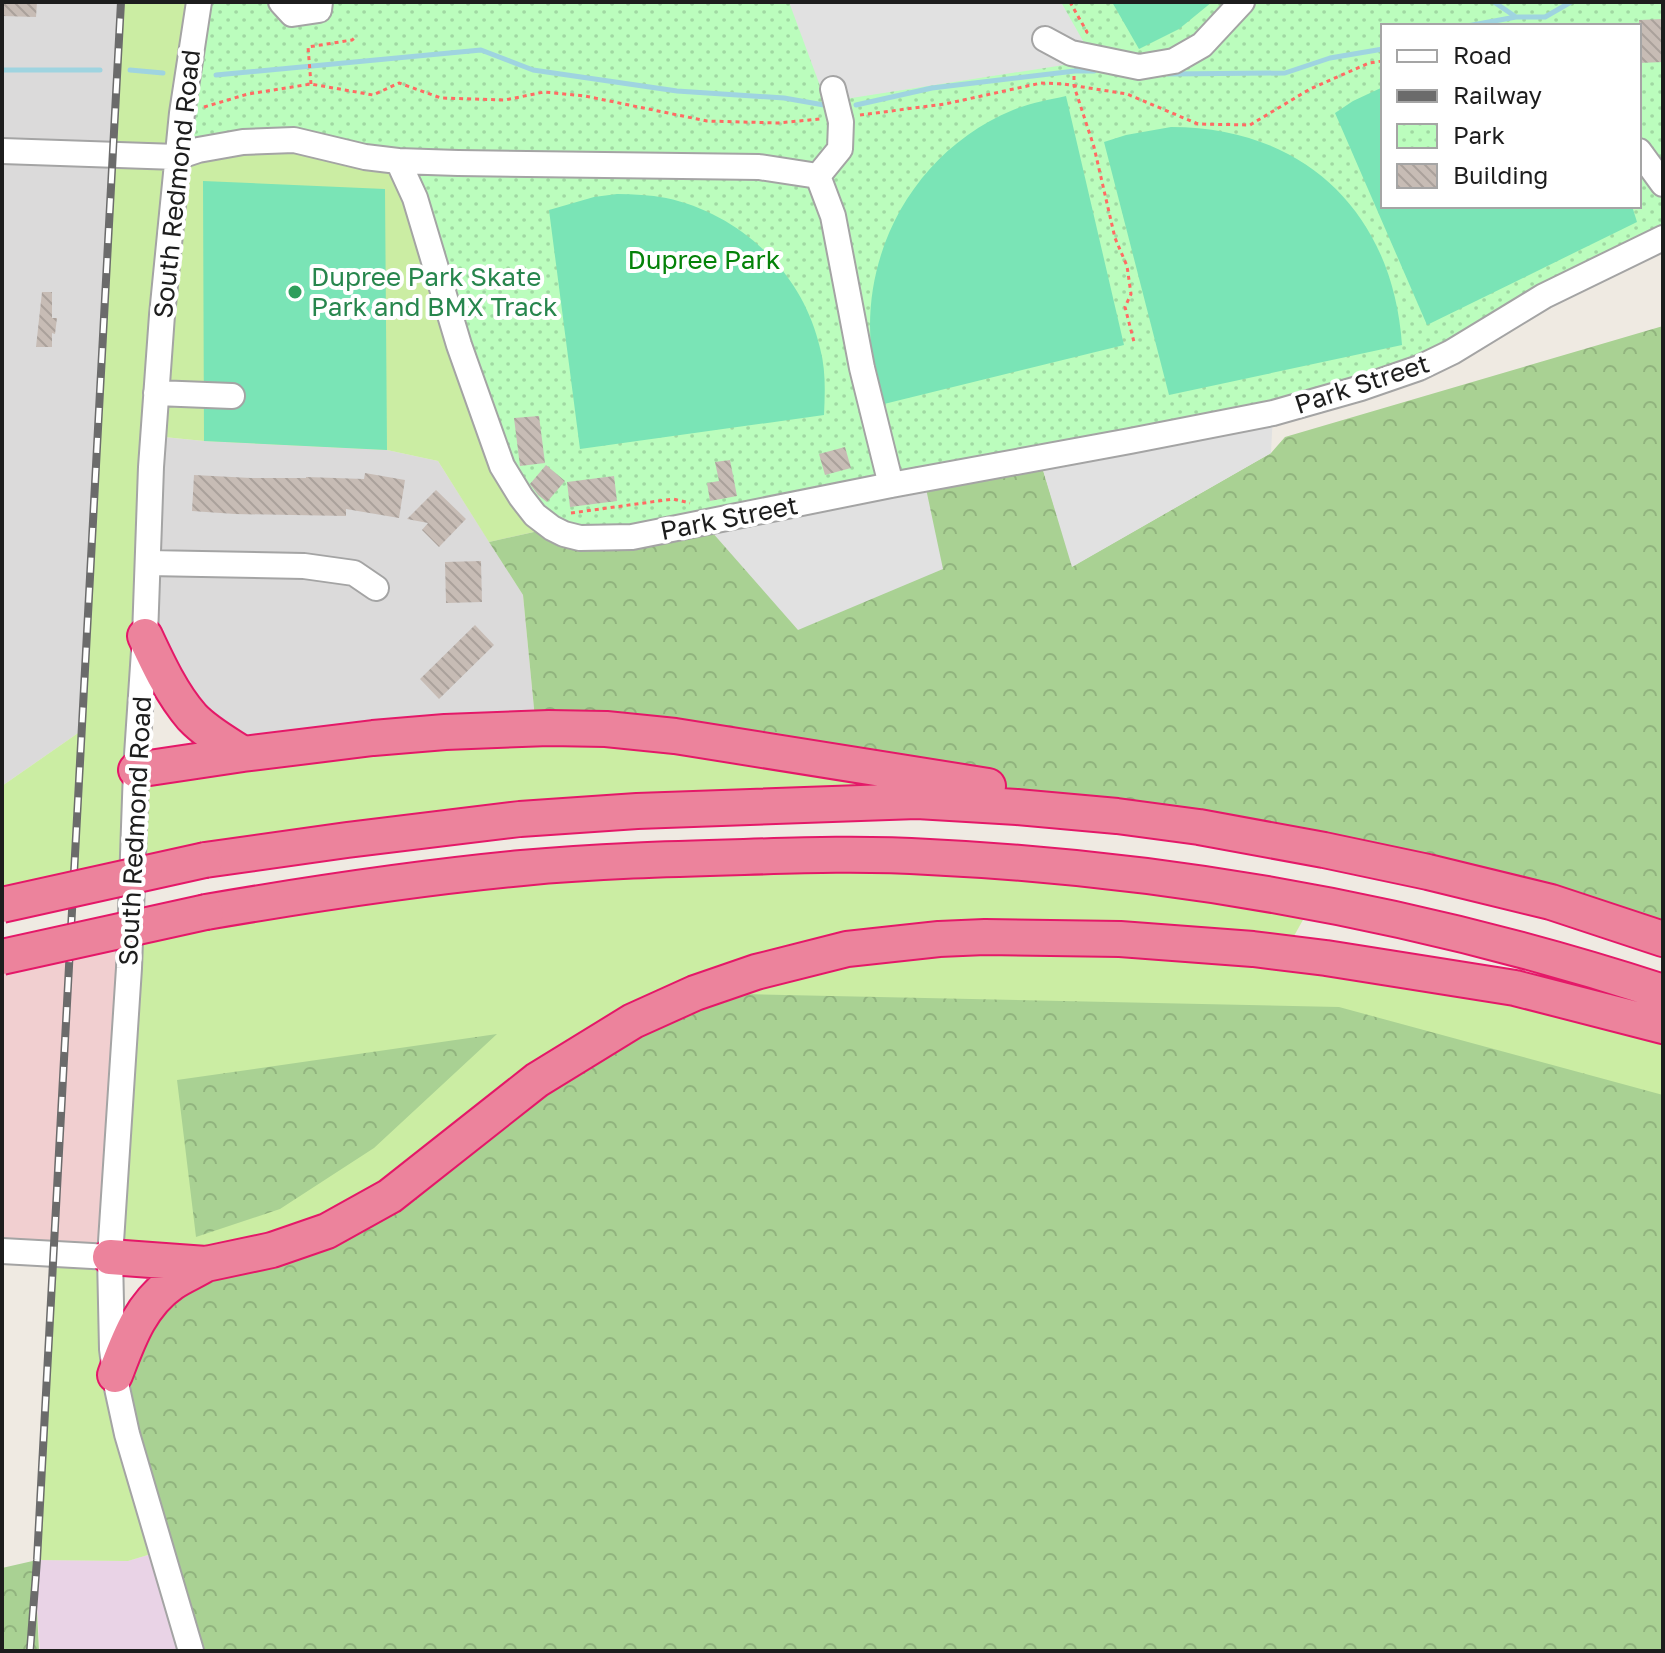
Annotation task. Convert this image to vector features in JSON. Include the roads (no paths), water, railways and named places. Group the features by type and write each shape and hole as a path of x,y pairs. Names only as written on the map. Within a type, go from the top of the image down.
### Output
{"highway":[{"path":"145,636 166,679 193,717 243,754"},
{"path":"136,770 373,738 445,732 606,729 675,736 990,786 1117,816"},
{"path":"2,905 205,860 520,819 637,811 917,801 1117,816 1199,827 1324,850 1551,902 1663,939"},
{"path":"2,957 206,912 415,880 645,860 926,856 1117,872 1313,902 1511,947 1663,992"},
{"path":"110,1257 206,1264 272,1250 327,1231 390,1196 537,1080 633,1021 695,993 756,972 847,949 985,937 1120,939 1253,949 1515,988 1663,1026"},
{"path":"115,1375 132,1330 147,1306 171,1284 206,1264"}],"street":[{"name":"South Redmond Road","path":"191,1651 127,1434 112,1349 110,1257 129,968 156,393 177,157 199,2"},
{"path":"281,2 292,14 319,10 320,2"},
{"path":"1045,39 1072,65 1139,67 1174,61 1202,45 1242,2"},
{"path":"818,176 840,149 840,117 833,89"},
{"path":"2,151 177,157 243,142 294,140 365,157 398,161 759,167 818,176"},
{"path":"1641,154 1663,184"},
{"name":"Park Street","path":"398,161 415,198 459,345 502,466 535,515 552,528 580,538 632,537 1273,413 1419,368 1452,352 1544,296 1663,238"},
{"path":"818,176 833,216 862,368 891,485"},
{"path":"156,393 232,396"},
{"path":"148,563 304,566 354,573 376,588"},
{"path":"2,1251 110,1257"}],"waterway":[{"path":"1494,2 1516,17 1545,17 1571,2"},
{"path":"1478,24 1516,17"},
{"path":"1168,74 1285,73 1330,58 1381,49"},
{"path":"216,75 481,50 533,70 677,91 784,98 824,105"},
{"path":"2,70 100,70"},
{"path":"130,70 163,73"},
{"path":"856,105 932,88 1094,71"}],"railway":[{"path":"30,1651 121,2"}],"place":[{"name":"Dupree Park Skate Park and BMX Track","path":"295,292"}],"park label":[{"name":"Dupree Park","path":"704,260"}]}
